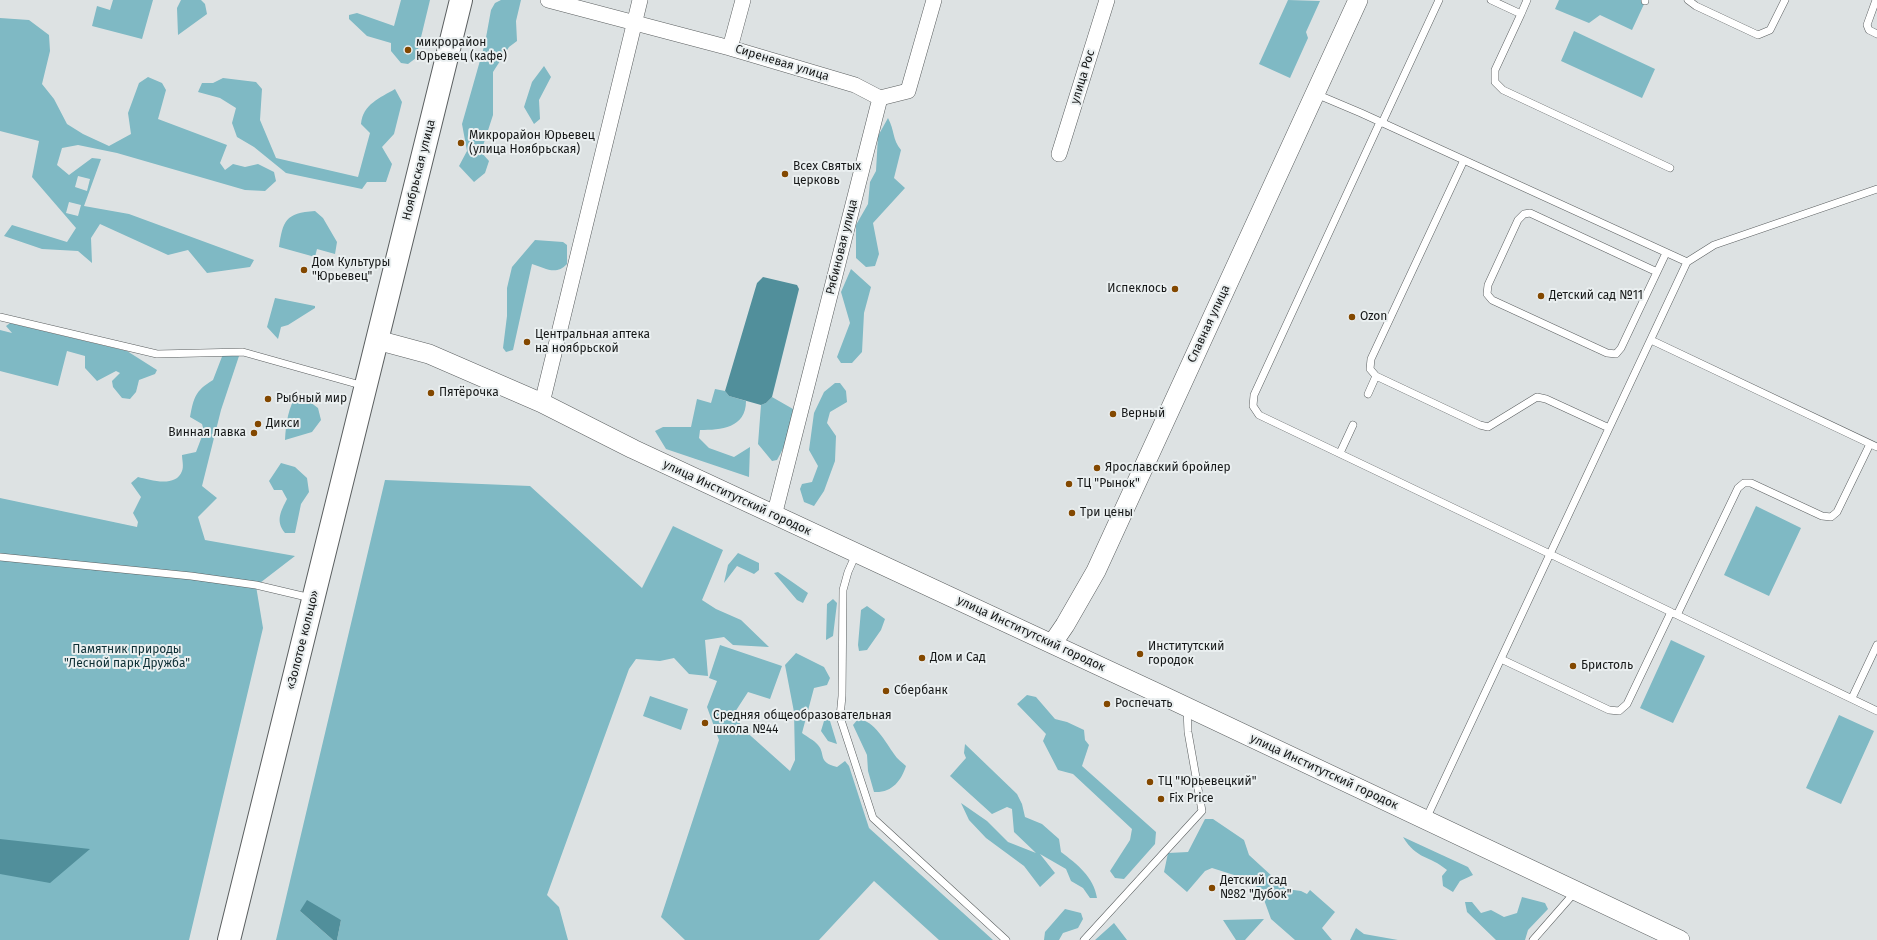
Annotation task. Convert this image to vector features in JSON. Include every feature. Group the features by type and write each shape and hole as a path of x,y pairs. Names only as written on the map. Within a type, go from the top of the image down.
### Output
{"highway":[{"name":"Ноябрьская улица","path":"377,340 461,0"},
{"name":"«Золотое кольцо»","path":"229,940 367,386 377,340"}],"street":[{"path":"548,0 730,48"},
{"path":"542,403 640,0"},
{"name":"Сиреневая улица","path":"743,0 730,48 855,85 880,98"},
{"path":"880,98 908,92 934,0"},
{"name":"улица Рос","path":"1059,154 1107,0"},
{"name":"Славная улица","path":"1052,644 1065,625 1096,571 1314,93 1358,0"},
{"name":"Рябиновая улица","path":"774,516 880,98"},
{"name":"улица Институтский городок","path":"377,340 429,354 542,403 633,449 774,516 1187,707 1680,940"}],"lane":[{"path":"1439,0 1254,395 1253,406 1259,414 1340,454 1877,711"},
{"path":"1491,0 1521,14"},
{"path":"1527,0 1495,70 1495,82 1504,90 1670,168"},
{"path":"1688,0 1696,6 1758,35 1765,33 1771,28 1785,0"},
{"path":"1876,0 1867,25 1869,30 1877,34"},
{"path":"1314,93 1381,122 1687,262"},
{"path":"1464,160 1370,359 1370,369 1376,376 1480,425 1488,427 1537,397 1546,398 1610,428"},
{"path":"1426,820 1687,262 1714,245 1877,189"},
{"path":"1657,272 1530,213 1524,214 1518,220 1488,285 1487,294 1492,300 1607,353 1616,354 1621,348 1657,272 1666,253"},
{"path":"0,317 157,354 243,352 367,386"},
{"path":"1651,340 1877,447"},
{"path":"1368,394 1376,376"},
{"path":"1340,454 1353,425"},
{"path":"1501,659 1609,710 1619,711 1627,704 1738,488 1744,483 1751,483 1822,516 1831,517 1837,512 1870,444"},
{"path":"856,554 848,572 843,590 842,696 840,717 873,818 1006,940"},
{"path":"0,557 191,576 256,585 313,598"},
{"path":"1852,698 1877,645"},
{"path":"1084,940 1202,811 1188,732 1187,707"},
{"path":"1533,940 1576,891"}],"green space":[{"path":"113,0 153,0 142,39 92,26 97,6 110,10"},
{"path":"181,0 201,0 205,4 207,14 178,35 177,8"},
{"path":"401,0 430,0 416,58 408,64 401,63 391,51 391,43 367,36 349,19 349,15 357,13 394,26"},
{"path":"501,0 521,0 516,21 517,41 509,47 493,72 493,115 481,152 489,161 485,173 474,182 459,166 467,151 462,124 485,43 491,10 495,3"},
{"path":"1288,0 1320,1 1306,32 1308,38 1290,78 1259,64"},
{"path":"1559,0 1642,0 1645,2 1632,30 1600,15 1589,23 1555,9"},
{"path":"0,18 29,20 49,35 50,51 42,84 54,99 67,124 83,134 109,146 131,134 128,113 139,83 148,77 162,83 166,90 158,119 227,145 220,163 225,170 233,164 245,167 258,164 274,172 276,181 265,191 245,190 117,153 78,145 62,148 57,165 69,175 92,158 101,159 84,206 129,214 254,260 250,267 207,273 188,250 168,255 100,224 91,238 92,263 78,251 42,249 4,236 12,225 67,242 76,228 32,177 39,141 0,131","holes":["78,176 90,179 87,191 75,187","69,202 81,205 78,216 66,213"]},
{"path":"1574,31 1655,69 1642,98 1561,61"},
{"path":"544,66 551,77 539,100 540,119 534,124 524,107 532,82"},
{"path":"223,78 256,82 262,89 260,120 276,158 358,177 370,133 361,124 362,117 373,102 395,89 402,102 394,134 382,147 392,164 386,182 367,182 362,189 286,173 254,147 237,137 232,123 236,108 220,98 198,92 202,83 213,83"},
{"path":"888,118 896,142 901,150 894,178 905,188 873,223 879,254 875,266 866,267 856,258 856,225 868,204 870,182 876,171 878,136"},
{"path":"315,211 323,218 337,242 335,254 317,249 315,257 279,247 284,225 291,216"},
{"path":"535,240 563,242 567,245 567,264 559,270 550,270 532,264 513,350 506,352 503,348 507,316 507,288 512,267"},
{"path":"851,269 871,287 864,313 862,352 852,363 841,363 837,357 850,323 841,292"},
{"path":"275,298 315,306 315,308 288,325 281,327 278,339 267,327"},
{"path":"10,323 127,351 157,370 155,374 139,380 136,392 130,399 122,398 113,387 112,381 120,373 116,371 97,381 85,368 85,356 67,351 58,386 0,371 0,330 12,333 6,326"},
{"name":"Памятник природы \"Лесной парк Дружба\"","path":"235,351 239,356 221,410 202,486 217,498 198,517 205,540 295,556 256,586 263,628 189,940 0,940 0,498 137,527 138,522 133,513 141,497 131,483 138,477 162,482 174,480 179,476 183,469 182,455 196,452 204,431 202,424 190,417 194,399 202,388 213,380 223,354"},
{"path":"835,383 840,383 846,391 847,402 830,412 827,423 836,436 835,461 824,491 814,506 804,502 800,489 802,484 812,482 818,466 809,450 814,413 824,392"},
{"path":"715,389 725,391 729,396 746,401 745,410 742,417 731,426 700,430 699,438 709,448 734,457 750,447 749,477 666,449 655,431 663,427 691,427 697,399 711,403"},
{"path":"298,393 318,408 321,420 312,432 285,440 288,415"},
{"path":"772,397 793,409 790,429 786,441 777,460 772,461 758,444 761,405 766,403"},
{"path":"281,463 295,467 307,478 309,492 301,504 295,533 285,533 282,529 280,524 280,516 287,499 282,490 274,490 269,481"},
{"path":"385,480 530,486 642,588 673,526 723,550 702,600 716,609 741,620 769,647 733,645 724,637 705,640 708,676 689,674 674,658 660,661 636,659 629,669 547,895 559,907 568,940 337,940 341,920 300,911 333,940 276,940"},
{"path":"1756,506 1801,528 1769,596 1724,575"},
{"path":"738,553 759,563 759,570 754,574 737,566 724,583 728,565"},
{"path":"778,572 808,593 803,603 797,600 774,573"},
{"path":"833,599 837,603 833,636 826,640 827,604"},
{"path":"867,606 885,619 881,630 867,650 859,651 858,645 861,610"},
{"path":"1671,640 1705,656 1673,723 1640,708"},
{"path":"720,645 782,666 770,699 748,692 735,712 742,728 790,771 795,760 794,712 785,665 796,653 824,667 830,678 827,685 814,688 802,733 818,745 824,760 827,763 837,767 845,761 849,766 869,828 993,940 939,940 874,881 819,940 685,940 661,917 719,740 707,707 717,681 709,678"},
{"path":"1027,695 1036,697 1055,719 1067,722 1084,730 1085,740 1089,745 1082,766 1156,832 1155,844 1124,879 1115,878 1110,871 1130,840 1132,829 1073,774 1058,770 1043,741 1046,734 1017,704"},
{"path":"650,696 688,709 681,730 643,716"},
{"path":"827,711 837,744 828,741 821,731"},
{"path":"1839,715 1874,731 1841,804 1806,788"},
{"path":"858,719 869,723 883,738 895,756 906,766 901,777 891,788 880,792 874,792 868,771 867,755 853,725"},
{"path":"965,744 1017,794 1022,804 1025,817 1042,824 1059,839 1061,852 1079,866 1089,877 1097,898 1090,898 1083,888 1071,881 1066,869 1040,854 1055,873 1040,887 1024,866 986,838 969,820 961,803 987,821 1008,842 1036,853 1014,832 1012,809 1007,807 992,814 950,776 966,758 964,753"},
{"path":"1205,819 1213,819 1244,840 1249,855 1286,889 1301,891 1307,894 1310,890 1335,912 1322,928 1332,940 1295,940 1271,919 1263,897 1253,881 1212,868 1205,871 1187,892 1164,872 1168,853 1188,852"},
{"path":"1403,837 1468,867 1473,875 1460,881 1453,892 1443,886 1442,876 1447,870 1441,865 1418,854"},
{"path":"1522,897 1545,903 1548,909 1528,930 1525,940 1496,940 1467,912 1465,902 1472,902 1481,913 1491,910 1504,917 1517,913"},
{"path":"1065,909 1081,913 1083,919 1078,928 1063,933 1059,940 1044,940 1045,932"},
{"path":"1264,919 1245,940 1236,940 1223,920"},
{"path":"1114,923 1127,940 1095,940"},
{"path":"1356,928 1364,934 1398,940 1350,940"}],"shaded area":[{"path":"763,277 797,285 799,289 772,397 766,403 761,405 729,396 725,391 757,283"},
{"path":"0,839 90,849 50,883 0,874"},
{"path":"307,900 341,920 337,940 333,940 300,911"}],"place":[{"name":"микрорайон Юрьевец (кафе)","path":"408,50"},
{"name":"Микрорайон Юрьевец (улица Ноябрьская)","path":"461,143"},
{"name":"Всех Святых церковь","path":"785,174"},
{"name":"Дом Культуры \"Юрьевец\"","path":"304,270"},
{"name":"Испеклось","path":"1175,289"},
{"name":"Детский сад №11","path":"1541,296"},
{"name":"Ozon","path":"1352,317"},
{"name":"Центральная аптека на ноябрьской","path":"527,342"},
{"name":"Пятёрочка","path":"431,393"},
{"name":"Рыбный мир","path":"268,399"},
{"name":"Верный","path":"1113,414"},
{"name":"Дикси","path":"258,424"},
{"name":"Винная лавка","path":"254,433"},
{"name":"Ярославский бройлер","path":"1097,468"},
{"name":"ТЦ \"Рынок\"","path":"1069,484"},
{"name":"Три цены","path":"1072,513"},
{"name":"Институтский городок","path":"1140,654"},
{"name":"Дом и Сад","path":"922,658"},
{"name":"Бристоль","path":"1573,666"},
{"name":"Сбербанк","path":"886,691"},
{"name":"Роспечать","path":"1107,704"},
{"name":"Средняя общеобразовательная школа №44","path":"705,723"},
{"name":"ТЦ \"Юрьевецкий\"","path":"1150,782"},
{"name":"Fix Price","path":"1161,799"},
{"name":"Детский сад №82 \"Дубок\"","path":"1212,888"}]}
